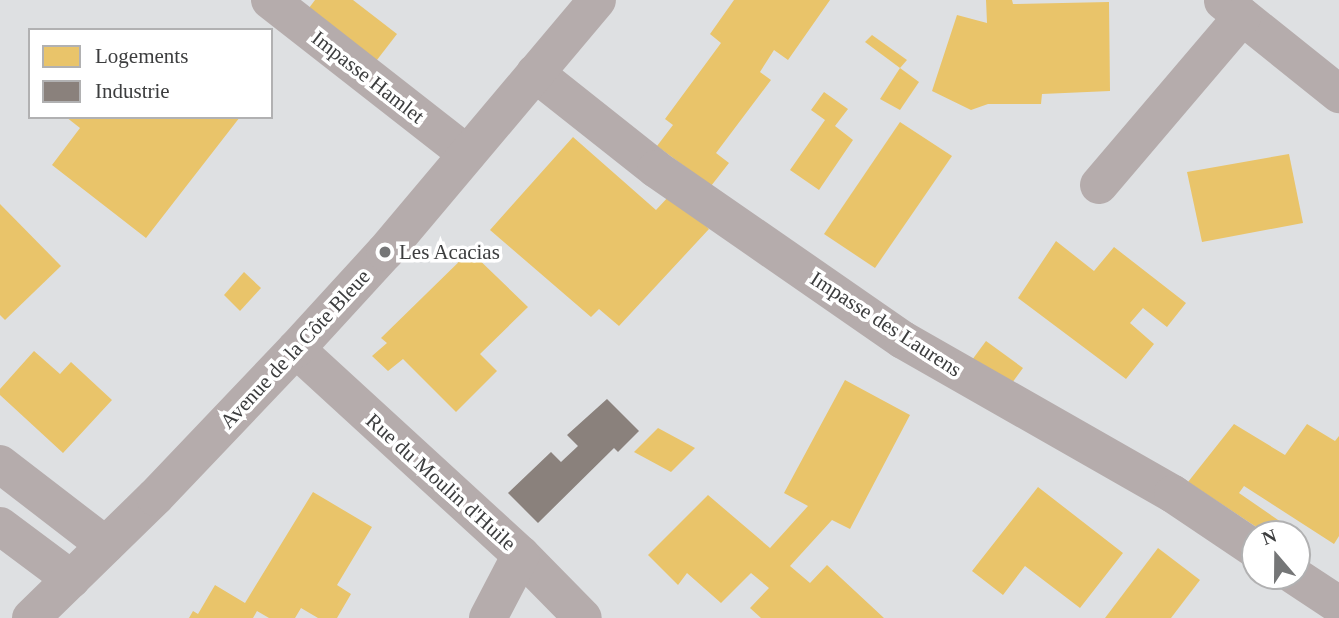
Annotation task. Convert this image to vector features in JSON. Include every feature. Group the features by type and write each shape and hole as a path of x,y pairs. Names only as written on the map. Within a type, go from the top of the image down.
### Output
{"street":[{"name":"Impasse Hamlet","path":"270,0 467,154"},
{"name":"Avenue de la Côte Bleue","path":"31,618 296,349 467,154 597,0"},
{"path":"1099,185 1232,8 1339,94"},
{"name":"Impasse des Laurens","path":"535,72 656,169 903,340 1173,494 1241,540"},
{"name":"Rue du Moulin d'Huile","path":"296,349 521,555 583,618"},
{"path":"0,464 105,545"},
{"path":"0,526 71,579"},
{"path":"488,618 521,555"},
{"path":"1311,587 1339,605"}],"building: Logements":[{"path":"315,0 353,0 397,34 370,69 303,16"},
{"path":"734,0 830,0 788,60 774,50 760,72 771,80 716,153 729,163 711,186 657,146 673,125 665,119 721,43 710,34"},
{"path":"986,0 1012,0 1013,4 1109,2 1110,91 1042,94 1041,104 988,104 971,110 932,91 957,15 987,23"},
{"path":"872,35 907,60 900,68 865,42"},
{"path":"900,68 919,82 900,110 880,99"},
{"path":"824,92 848,109 835,126 853,140 819,190 790,170 825,120 811,110"},
{"path":"69,119 238,119 146,238 52,165 80,128"},
{"path":"900,122 952,156 875,268 824,234"},
{"path":"573,137 656,210 670,195 709,229 619,326 599,309 591,317 490,230"},
{"path":"1289,154 1303,223 1202,242 1187,172"},
{"path":"0,204 61,266 5,320 0,315"},
{"path":"1056,241 1094,271 1114,247 1186,303 1167,327 1143,308 1130,323 1154,344 1126,379 1018,298"},
{"path":"470,251 528,307 480,354 497,371 456,412 403,359 388,371 372,356 387,343 381,338"},
{"path":"244,272 261,288 240,311 224,295"},
{"path":"986,341 1023,368 1012,383 972,360"},
{"path":"34,351 60,374 71,362 112,400 63,453 0,395 0,389"},
{"path":"845,380 910,415 850,529 832,520 790,566 810,583 827,565 884,618 761,618 750,608 769,588 751,573 721,603 687,573 678,585 648,555 708,495 770,548 808,506 784,493"},
{"path":"1234,424 1285,455 1307,424 1335,441 1339,436 1339,536 1334,544 1311,529 1311,520 1297,520 1244,486 1239,493 1278,520 1246,520 1188,482"},
{"path":"658,428 695,448 671,472 634,452"},
{"path":"1038,487 1123,553 1080,608 1025,566 1003,595 972,571"},
{"path":"313,492 372,527 337,585 351,594 337,618 318,618 301,608 295,618 269,618 257,611 253,618 189,618 193,611 198,614 215,585 245,603"},
{"path":"1158,548 1200,580 1171,618 1105,618"}],"building: Industrie":[{"path":"607,399 639,431 618,452 614,448 538,523 508,493 551,452 561,462 578,446 567,435"}],"place":[{"name":"Les Acacias","path":"385,252"}]}
